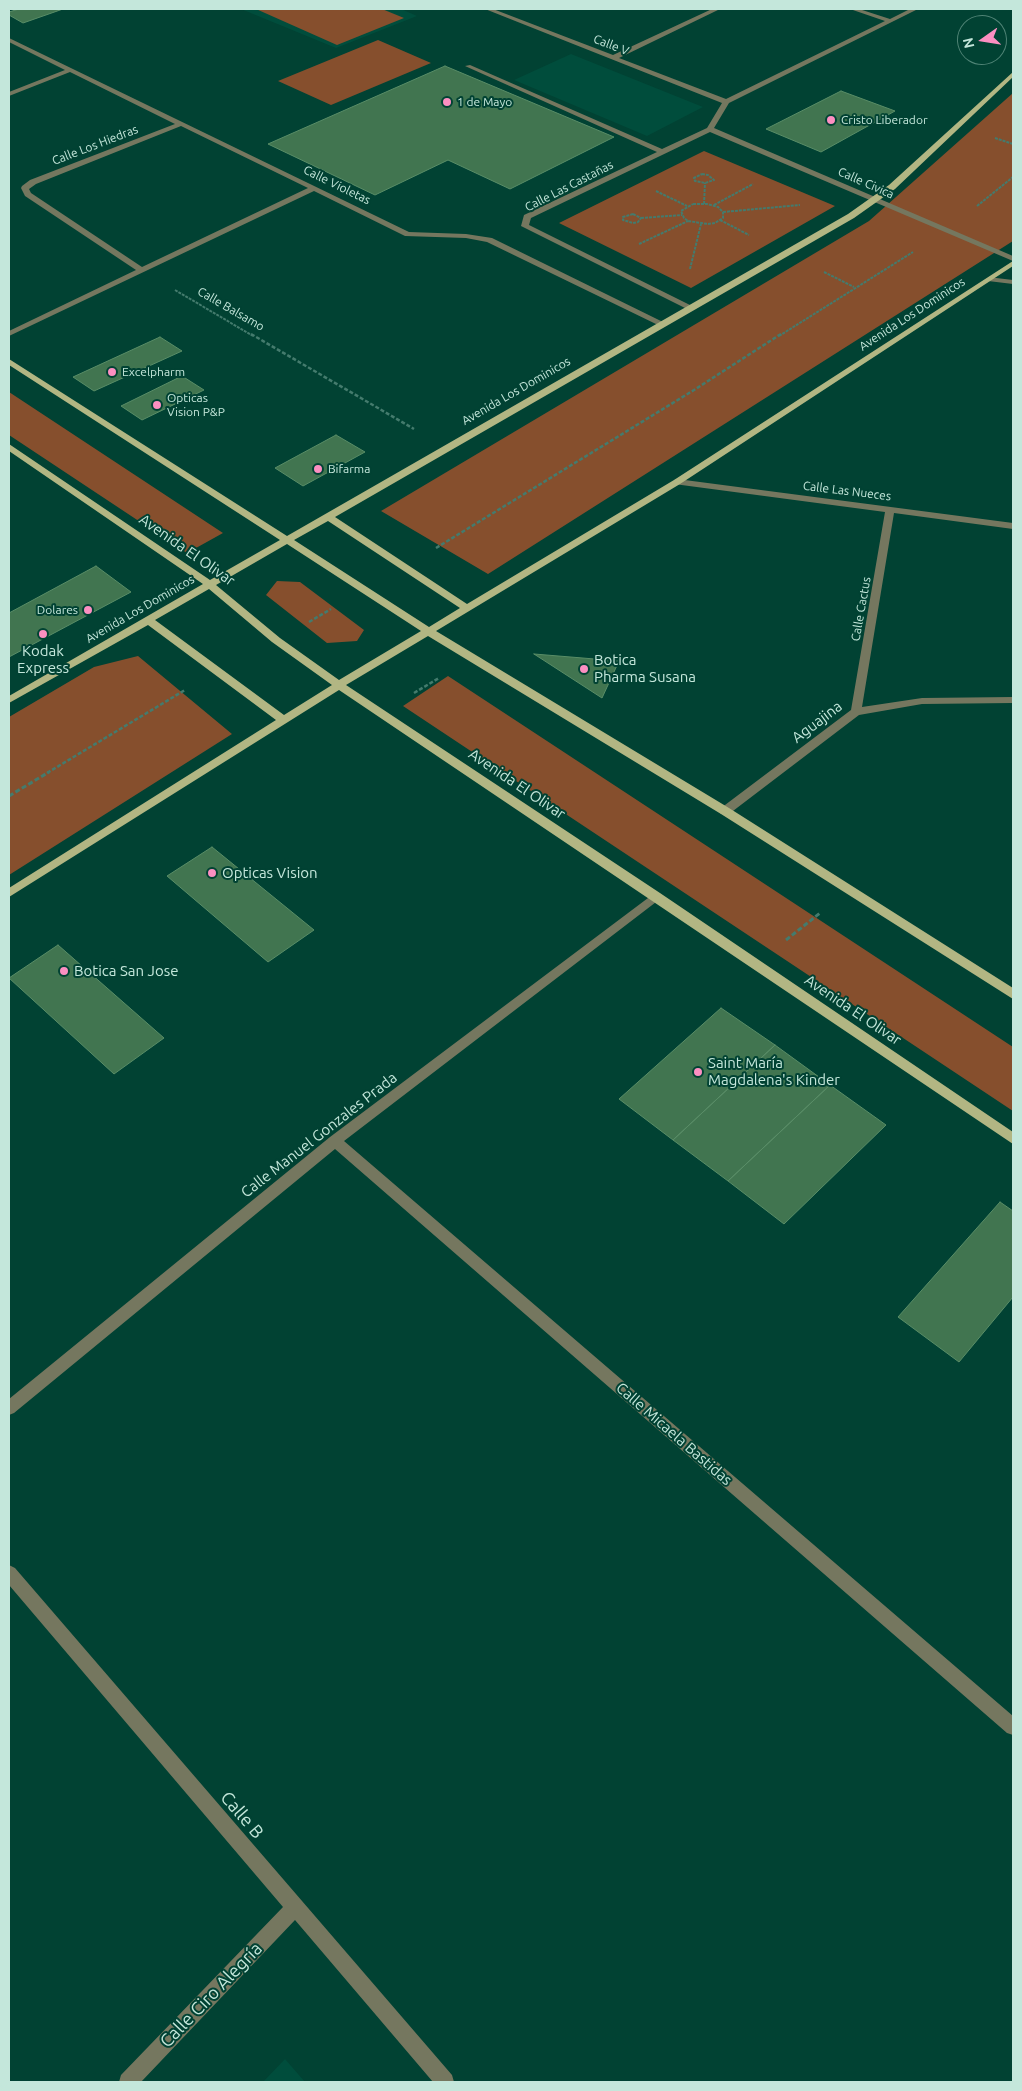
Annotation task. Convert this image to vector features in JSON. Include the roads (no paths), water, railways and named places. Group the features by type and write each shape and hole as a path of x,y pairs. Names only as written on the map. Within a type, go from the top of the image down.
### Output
{"main road":[{"name":"Avenida Los Dominicos","path":"9,700 876,200 1013,74"},
{"name":"Avenida Los Dominicos","path":"9,893 338,685 677,482 1013,263"},
{"path":"9,361 428,631 725,811 1013,994"},
{"name":"Avenida El Olivar","path":"9,447 210,585 276,640 338,685 656,896 1013,1139"},
{"path":"327,516 466,608"},
{"path":"148,620 284,720"}],"street":[{"name":"Calle V","path":"488,9 726,102"},
{"path":"612,58 717,9"},
{"path":"853,9 890,21"},
{"path":"710,129 726,102 915,9"},
{"name":"Calle Violetas","path":"9,40 408,234 466,236 490,240 661,323"},
{"path":"468,66 662,152"},
{"path":"9,94 70,70"},
{"name":"Calle Los Hiedras","path":"142,271 28,194 25,188 33,182 181,124"},
{"name":"Calle Las Castañas","path":"690,307 525,226 527,217 710,129"},
{"name":"Calle Civica","path":"710,129 1013,259"},
{"path":"9,334 314,188"},
{"path":"991,279 1013,282"},
{"name":"Calle Las Nueces","path":"677,482 1013,526"},
{"name":"Calle Cactus","path":"856,712 890,509"},
{"name":"Aguajina","path":"725,811 856,712 922,701 1009,700"},
{"name":"Calle Manuel Gonzales Prada","path":"9,1408 335,1141 656,896"},
{"name":"Calle Micaela Bastidas","path":"335,1141 1013,1726"},
{"name":"Calle B","path":"9,1573 445,2082"},
{"name":"Calle Ciro Alegría","path":"128,2082 295,1907"}],"place":[{"name":"1 de Mayo","path":"447,102"},
{"name":"Cristo Liberador","path":"831,120"},
{"name":"Excelpharm","path":"112,372"},
{"name":"Opticas Vision P&P","path":"157,405"},
{"name":"Bifarma","path":"318,469"},
{"name":"Dolares","path":"88,610"},
{"name":"Kodak Express","path":"43,634"},
{"name":"Botica Pharma Susana","path":"584,669"},
{"name":"Opticas Vision","path":"212,873"},
{"name":"Botica San Jose","path":"64,971"},
{"name":"Saint María Magdalena's Kinder","path":"698,1072"}]}
